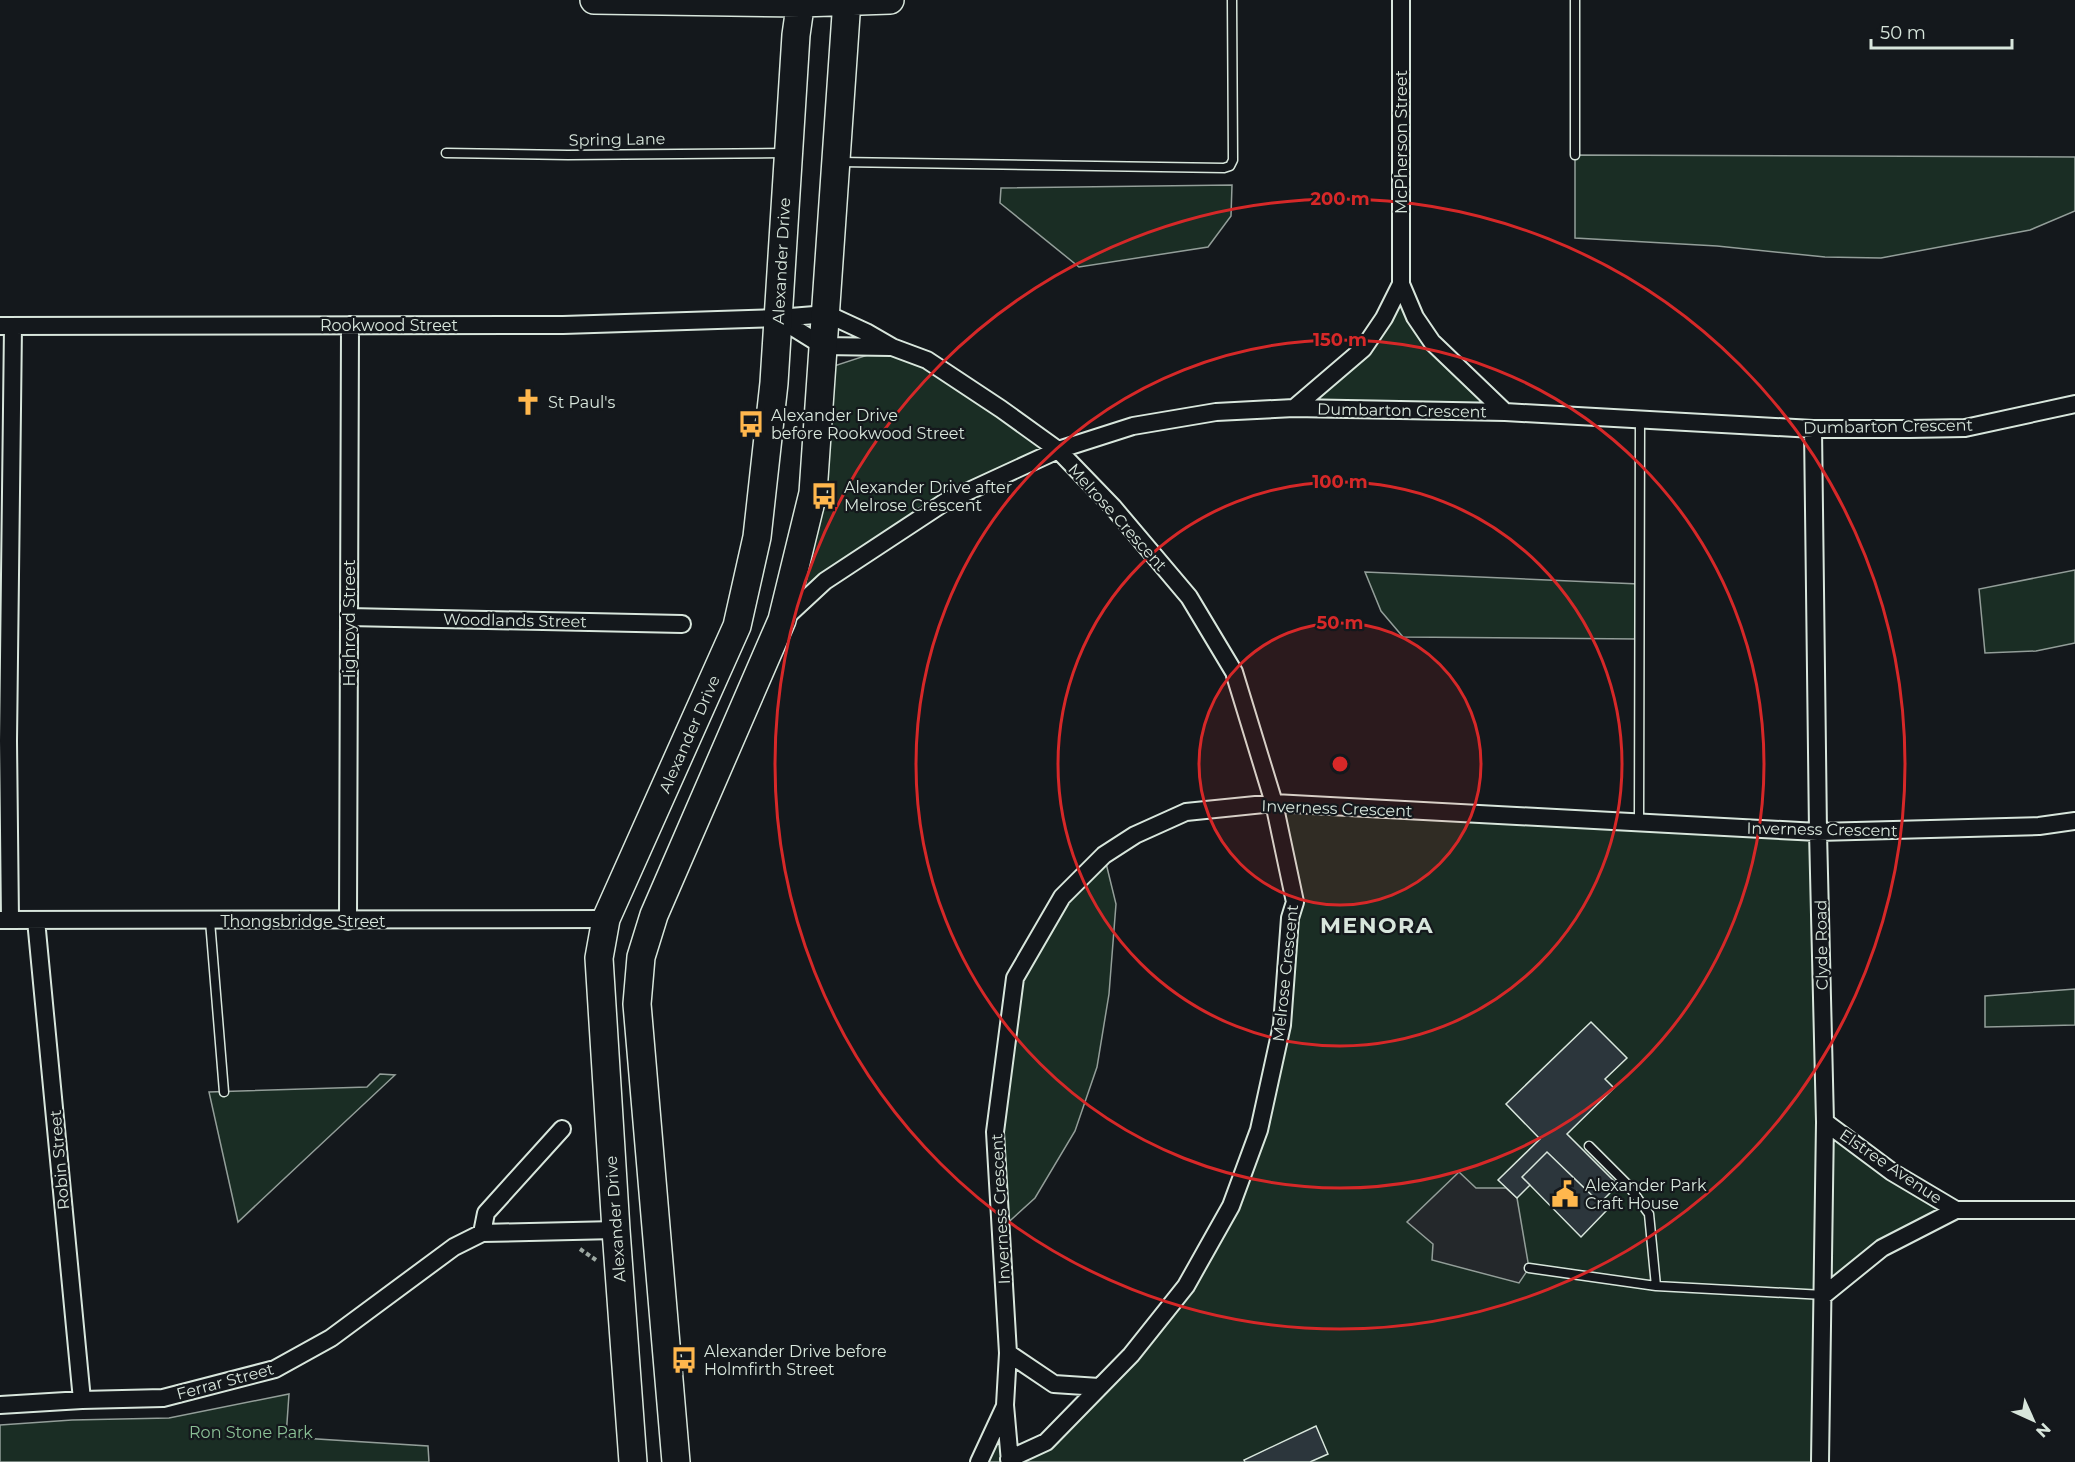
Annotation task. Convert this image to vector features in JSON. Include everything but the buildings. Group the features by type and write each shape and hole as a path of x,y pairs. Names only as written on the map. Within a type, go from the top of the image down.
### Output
{"main road":[{"path":"594,0 801,2 890,0"},
{"name":"Alexander Drive","path":"633,1462 599,958 606,920 737,626 757,537 774,382 796,35 801,2"},
{"path":"676,1462 637,1004 640,957 654,915 782,620 813,493 847,2"}],"street":[{"name":"McPherson Street","path":"1401,0 1401,284 1415,317 1432,342 1505,412"},
{"name":"McPherson Street","path":"1294,408 1363,349 1384,318 1401,284"},
{"name":"Melrose Crescent","path":"778,318 827,314 892,347 927,360 1058,450 1113,507 1189,597 1234,672 1274,802 1294,902 1290,918 1282,1025 1259,1130 1231,1206 1186,1287 1131,1355 1046,1442 1009,1461"},
{"name":"Rookwood Street","path":"7,326 563,325 778,318"},
{"path":"778,318 824,346"},
{"name":"Highroyd Street","path":"348,921 350,325"},
{"path":"5,920 8,741 7,326"},
{"name":"Melrose Crescent","path":"824,346 892,347"},
{"name":"Dumbarton Crescent","path":"782,620 825,581 945,502 1058,450 1145,424 1216,412 1294,408 1505,412 1813,429 1965,428 2075,404"},
{"name":"Clyde Road","path":"1813,429 1818,832 1826,1122 1820,1462"},
{"name":"Woodlands Street","path":"349,617 682,624"},
{"name":"Inverness Crescent","path":"1009,1461 1005,1405 1008,1353 995,1132 1015,978 1062,897 1104,855 1135,835 1186,812 1274,802 1818,832 2039,826 2075,821"},
{"name":"Thongsbridge Street","path":"5,920 606,920"},
{"name":"Robin Street","path":"36,920 82,1400"},
{"name":"Elstree Avenue","path":"1826,1122 1892,1172 1956,1210"},
{"path":"482,1233 486,1213 562,1129"},
{"name":"Elstree Avenue","path":"1824,1295 1882,1248 1956,1210 2075,1210"},
{"name":"Ferrar Street","path":"0,1405 163,1398 275,1369 331,1338 454,1246 482,1233 616,1230"},
{"path":"1008,1353 1054,1384 1099,1387"},
{"path":"979,1462 1005,1405"}],"lane":[{"path":"835,162 1224,168 1230,166 1233,160 1232,0"},
{"path":"1575,0 1575,155"},
{"name":"Spring Lane","path":"446,153 568,155 788,153"},
{"path":"1639,822 1640,420"},
{"path":"210,921 224,1092"},
{"path":"1589,1146 1628,1185 1649,1214 1656,1286"},
{"path":"1529,1268 1656,1286 1824,1295"}],"green space":[{"path":"1575,155 2075,157 2075,211 2030,230 1881,258 1825,257 1717,246 1575,238"},
{"path":"1232,185 1231,216 1208,247 1079,267 1000,203 1001,188"},
{"path":"1401,284 1432,342 1505,412 1294,408 1363,349"},
{"path":"892,347 1058,450 945,502 782,620 834,366"},
{"path":"2075,570 2075,643 2036,651 1985,653 1979,589"},
{"path":"1365,572 1639,584 1638,639 1403,637 1381,611"},
{"path":"1274,803 1818,832 1825,1122 1956,1210 1882,1248 1824,1295 1820,1462 979,1462 1005,1405 1009,1459 1046,1442 1186,1287 1259,1130 1295,902"},
{"path":"1104,855 1116,904 1109,994 1097,1067 1075,1131 1035,1198 1001,1229 995,1132 1015,978 1062,897"},
{"path":"2075,989 2075,1025 1985,1027 1985,996"},
{"path":"380,1074 395,1075 238,1222 209,1092 367,1087"},
{"name":"Ron Stone Park","path":"289,1394 286,1437 428,1446 429,1462 0,1462 0,1425 72,1420 169,1418"}],"shaded area":[{"path":"1459,1172 1476,1188 1506,1188 1517,1198 1529,1268 1519,1283 1432,1260 1433,1244 1407,1222"}],"place":[{"name":"St Paul's","path":"528,402"},
{"name":"Alexander Drive before Rookwood Street","path":"751,424"},
{"name":"Alexander Drive after Melrose Crescent","path":"824,496"},
{"name":"Alexander Park Craft House","path":"1565,1194"},
{"name":"Alexander Drive before Holmfirth Street","path":"684,1360"}],"district":[{"name":"MENORA","path":"1377,925"}]}
